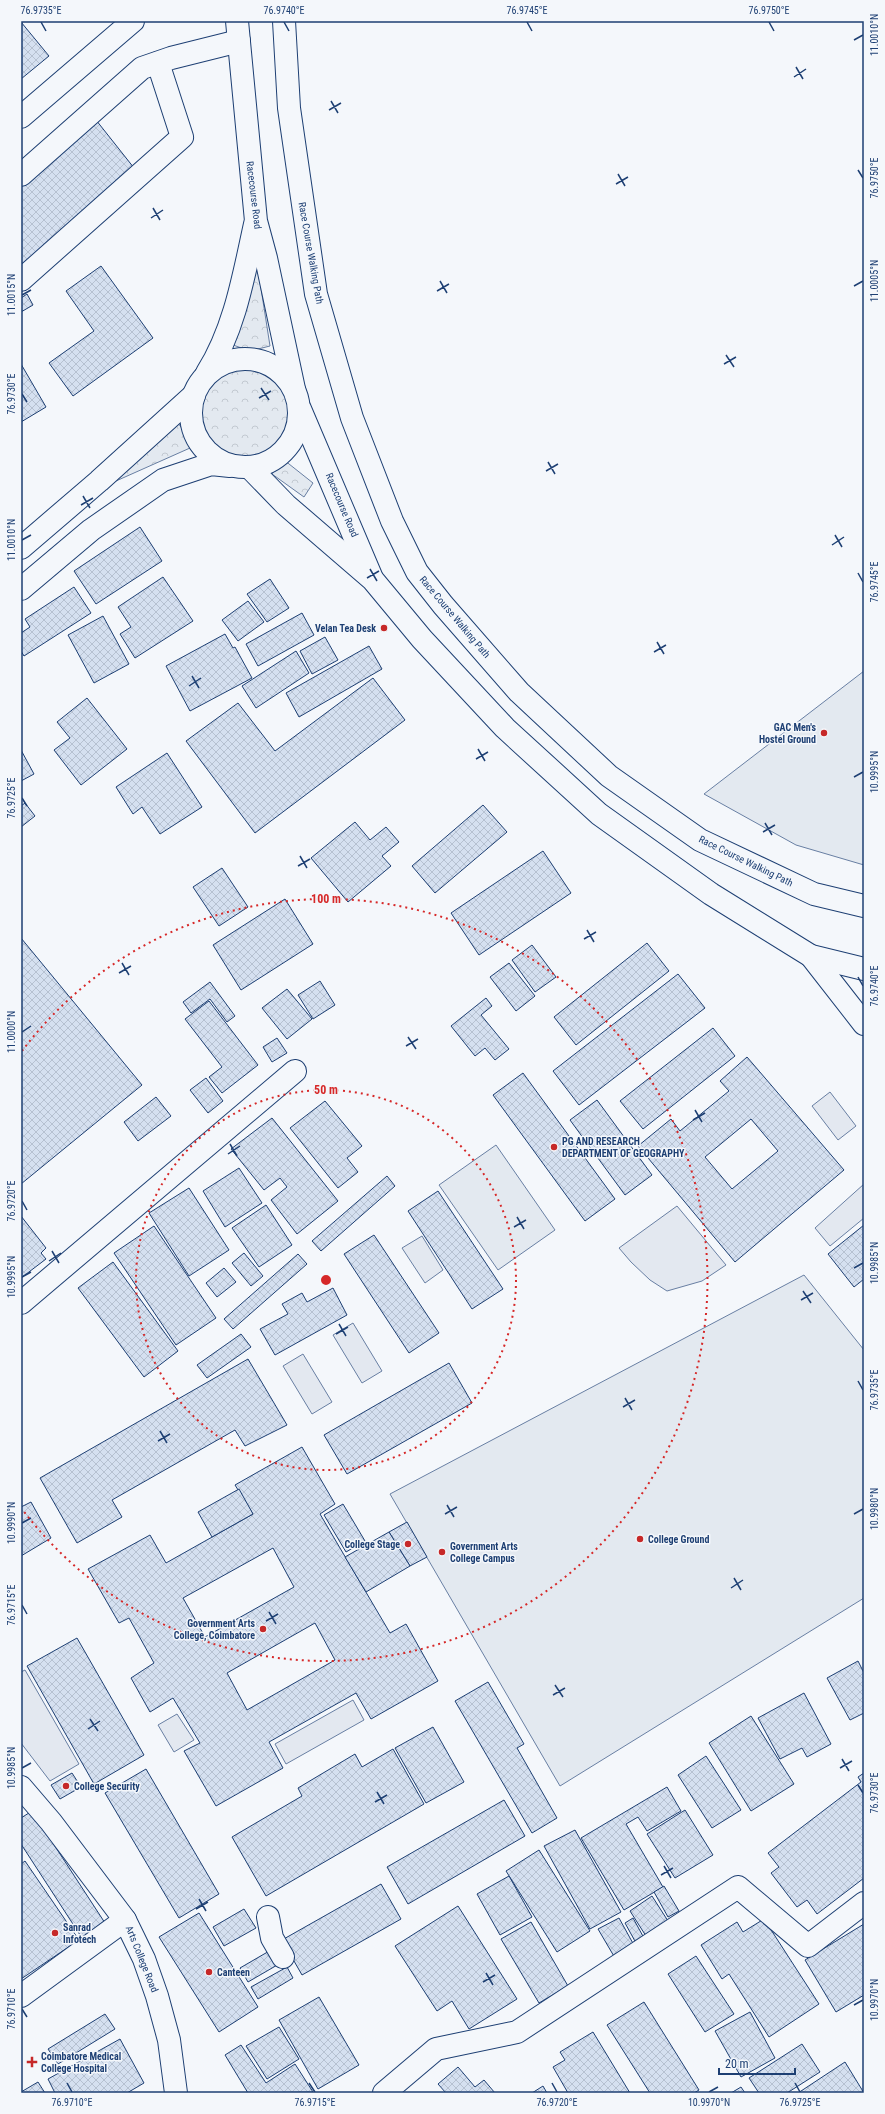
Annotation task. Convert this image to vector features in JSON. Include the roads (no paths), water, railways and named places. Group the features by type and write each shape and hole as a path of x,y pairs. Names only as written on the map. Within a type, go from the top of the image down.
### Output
{"street":[{"path":"21,117 133,21"},
{"name":"Race Course Walking Path","path":"284,21 289,108 316,294 352,418 392,521 417,572 443,605 519,692 610,776 700,840 814,894 864,906"},
{"path":"21,175 142,68 238,31"},
{"name":"Racecourse Road","path":"238,31 256,221 266,258 297,399 373,580"},
{"path":"21,280 182,137 162,100 158,63"},
{"path":"256,221 241,290 226,335 215,359 198,387 190,410 192,426 198,441 208,453 220,462 242,468 373,580 422,638 505,728 599,814 711,894 811,956 864,969"},
{"path":"21,548 99,481 198,387 214,369 228,361 243,358 273,366 285,376 297,399 298,426 291,442 280,455 242,468 210,464 163,480 91,530 21,589"},
{"path":"811,956 864,1024"},
{"path":"21,1303 295,1070"},
{"name":"Arts College Road","path":"21,1787 51,1822 126,1920 144,1959 157,1996 169,2040 176,2093"},
{"path":"384,2093 436,2049 518,2032 738,1887 808,1946 864,1903"},
{"path":"268,1917 272,1938 283,1957"},
{"path":"21,1996 126,1920"}],"place":[{"name":"Velan Tea Desk","path":"384,628"},
{"name":"GAC Men's Hostel Ground","path":"824,733"},
{"name":"PG AND RESEARCH DEPARTMENT OF GEOGRAPHY","path":"554,1147"},
{"name":"College Ground","path":"640,1539"},
{"name":"College Stage","path":"408,1544"},
{"name":"Government Arts College Campus","path":"442,1552"},
{"name":"Government Arts College, Coimbatore","path":"263,1629"},
{"name":"College Security","path":"66,1786"},
{"name":"Sanrad Infotech","path":"55,1933"},
{"name":"Canteen","path":"209,1972"},
{"name":"Coimbatore Medical College Hospital","path":"32,2062"}]}
